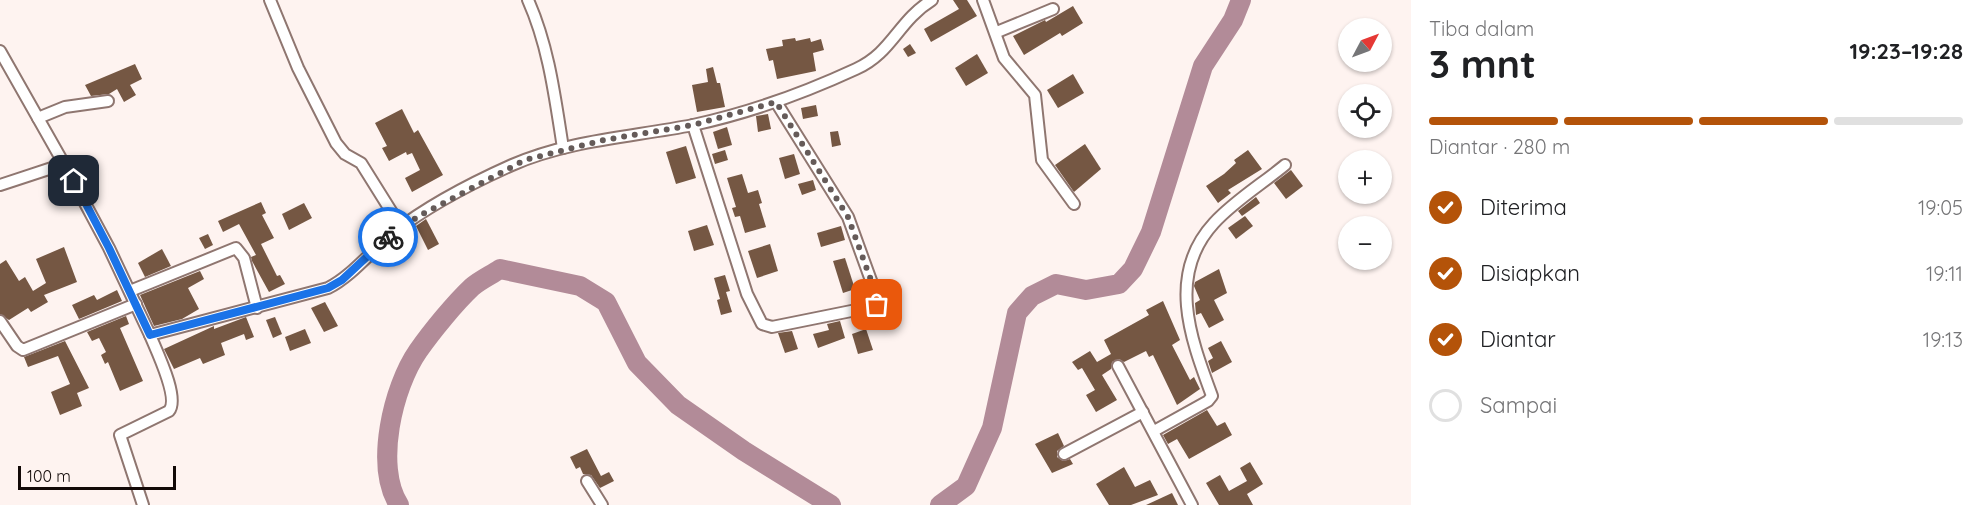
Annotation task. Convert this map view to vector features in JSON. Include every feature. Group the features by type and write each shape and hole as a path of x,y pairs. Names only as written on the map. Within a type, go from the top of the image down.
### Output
{"street":[{"path":"270,0 298,68 331,135 342,152 359,161 367,171 401,227"},
{"path":"528,0 539,24 549,64 563,148"},
{"path":"150,335 257,308 321,290 337,283 401,227 508,166 563,148 693,125 776,102 858,68 875,58 910,15 932,0"},
{"path":"983,0 997,32 1004,58 1035,95 1042,160 1074,204"},
{"path":"997,32 1053,9"},
{"path":"0,51 64,164 130,291 150,335 170,389 173,404 170,411 120,435 142,505"},
{"path":"38,118 70,105 108,101"},
{"path":"693,125 747,294 762,324 772,327 875,307 877,297 848,217 776,102"},
{"path":"0,185 64,164"},
{"path":"1154,431 1208,401 1212,396 1191,339 1185,292 1189,267 1202,239 1214,223 1285,165"},
{"path":"130,291 236,248 244,258 257,308"},
{"path":"0,321 17,346 23,350 136,304"},
{"path":"1118,366 1192,505"},
{"path":"1064,454 1143,412"},
{"path":"587,481 602,505"}],"building":[{"path":"953,0 967,0 977,16 931,42 924,29 959,9"},
{"path":"1073,6 1083,23 1062,36 1060,33 1024,55 1013,36 1045,20 1046,22"},
{"path":"795,38 796,41 810,38 811,42 821,39 824,50 813,53 816,71 777,79 773,60 769,61 766,49 783,46 782,40"},
{"path":"910,44 916,53 908,57 903,49"},
{"path":"977,54 988,73 966,86 955,68"},
{"path":"135,64 142,79 130,85 136,95 124,102 117,89 109,94 91,96 85,85"},
{"path":"713,67 717,83 720,83 725,107 697,112 692,85 708,82 706,69"},
{"path":"1073,74 1084,93 1058,108 1047,90"},
{"path":"816,105 818,116 803,119 801,108"},
{"path":"402,109 414,133 418,130 443,175 412,192 405,178 420,170 412,153 407,155 406,152 389,161 382,148 387,146 375,123"},
{"path":"768,114 771,129 758,132 756,116"},
{"path":"727,127 732,145 718,149 713,132"},
{"path":"838,131 841,145 832,147 830,132"},
{"path":"1085,144 1101,169 1074,192 1055,165"},
{"path":"686,146 696,178 676,184 666,152"},
{"path":"725,150 728,160 715,164 712,154"},
{"path":"1248,150 1262,169 1228,190 1231,193 1218,203 1206,186 1224,174 1236,163 1234,160"},
{"path":"794,154 800,174 785,179 779,158"},
{"path":"1291,170 1303,186 1286,199 1274,183"},
{"path":"742,174 748,193 758,190 762,203 759,204 766,227 745,233 740,216 735,217 732,208 736,207 727,178"},
{"path":"813,180 816,190 802,195 798,184"},
{"path":"1256,197 1260,203 1242,216 1238,211"},
{"path":"261,202 266,213 262,215 274,238 261,244 277,276 280,275 285,284 269,292 252,261 251,257 256,255 239,224 223,232 218,221"},
{"path":"304,203 312,218 289,230 282,214"},
{"path":"1245,216 1253,226 1236,239 1228,228"},
{"path":"426,219 439,244 428,250 416,226"},
{"path":"707,225 714,245 694,251 688,231"},
{"path":"841,226 845,240 821,247 817,233"},
{"path":"208,234 213,245 205,249 199,238"},
{"path":"770,244 778,271 757,278 748,251"},
{"path":"64,247 77,282 44,295 48,302 31,312 28,308 9,320 0,314 0,264 6,260 19,281 25,277 33,291 46,283 36,259"},
{"path":"162,249 171,266 145,277 138,263"},
{"path":"845,258 855,289 843,293 833,261"},
{"path":"1219,269 1227,293 1214,300 1224,320 1209,328 1201,313 1196,315 1195,303 1200,300 1194,286 1195,282"},
{"path":"200,271 204,279 188,288 199,309 182,319 154,326 140,295"},
{"path":"725,275 730,291 726,292 732,312 721,315 717,300 720,299 714,278"},
{"path":"117,290 122,301 79,319 72,305 94,295 97,300"},
{"path":"1163,301 1180,340 1172,345 1190,380 1194,377 1200,389 1177,405 1153,355 1149,357 1146,351 1124,362 1119,359 1112,362 1111,369 1102,375 1117,400 1096,412 1086,395 1095,390 1082,368 1078,370 1072,362 1090,351 1097,362 1111,354 1104,340 1149,315 1146,310"},
{"path":"325,302 338,326 324,332 311,308"},
{"path":"126,316 129,324 120,328 143,381 120,391 108,362 105,364 101,355 106,352 99,338 92,341 87,332"},
{"path":"246,317 254,337 246,340 244,334 221,343 225,355 203,364 200,358 174,369 164,349 214,326 214,329"},
{"path":"275,317 282,334 273,338 266,320"},
{"path":"840,321 845,338 818,348 813,334 829,330 827,324"},
{"path":"305,329 311,343 290,351 285,337"},
{"path":"866,329 873,350 858,354 852,334"},
{"path":"792,331 798,349 785,353 778,333"},
{"path":"65,341 89,388 77,393 82,406 60,415 51,392 70,384 58,356 28,367 24,357"},
{"path":"1221,341 1232,362 1212,373 1208,361 1213,358 1208,348"},
{"path":"1207,410 1217,426 1225,422 1232,435 1189,459 1177,439 1168,444 1163,435"},
{"path":"1058,433 1064,446 1057,451 1057,457 1063,461 1070,459 1073,464 1052,473 1035,444"},
{"path":"587,449 601,476 609,472 614,481 600,488 591,475 583,474 580,467 576,469 570,457"},
{"path":"1250,462 1263,484 1247,494 1253,505 1219,505 1206,483 1220,475 1229,491 1247,481 1240,468"},
{"path":"1124,467 1135,487 1150,480 1158,495 1131,505 1109,505 1096,484"},
{"path":"1172,493 1178,505 1146,505"}],"waterway":[{"path":"940,505 966,486 992,428 1017,313 1032,296 1056,284 1086,290 1119,284 1133,269 1151,232 1203,66 1233,20 1241,0"},
{"path":"399,505 392,489 387,449 394,405 409,366 451,309 472,287 500,269 580,286 606,302 637,363 678,405 744,451 831,505"}],"way so far":[{"path":"388,237 419,216 495,173 542,154 604,140 693,125 776,102 848,217 877,297 877,305"}],"route":[{"path":"74,181 150,335 328,288 342,280 388,237"}]}
